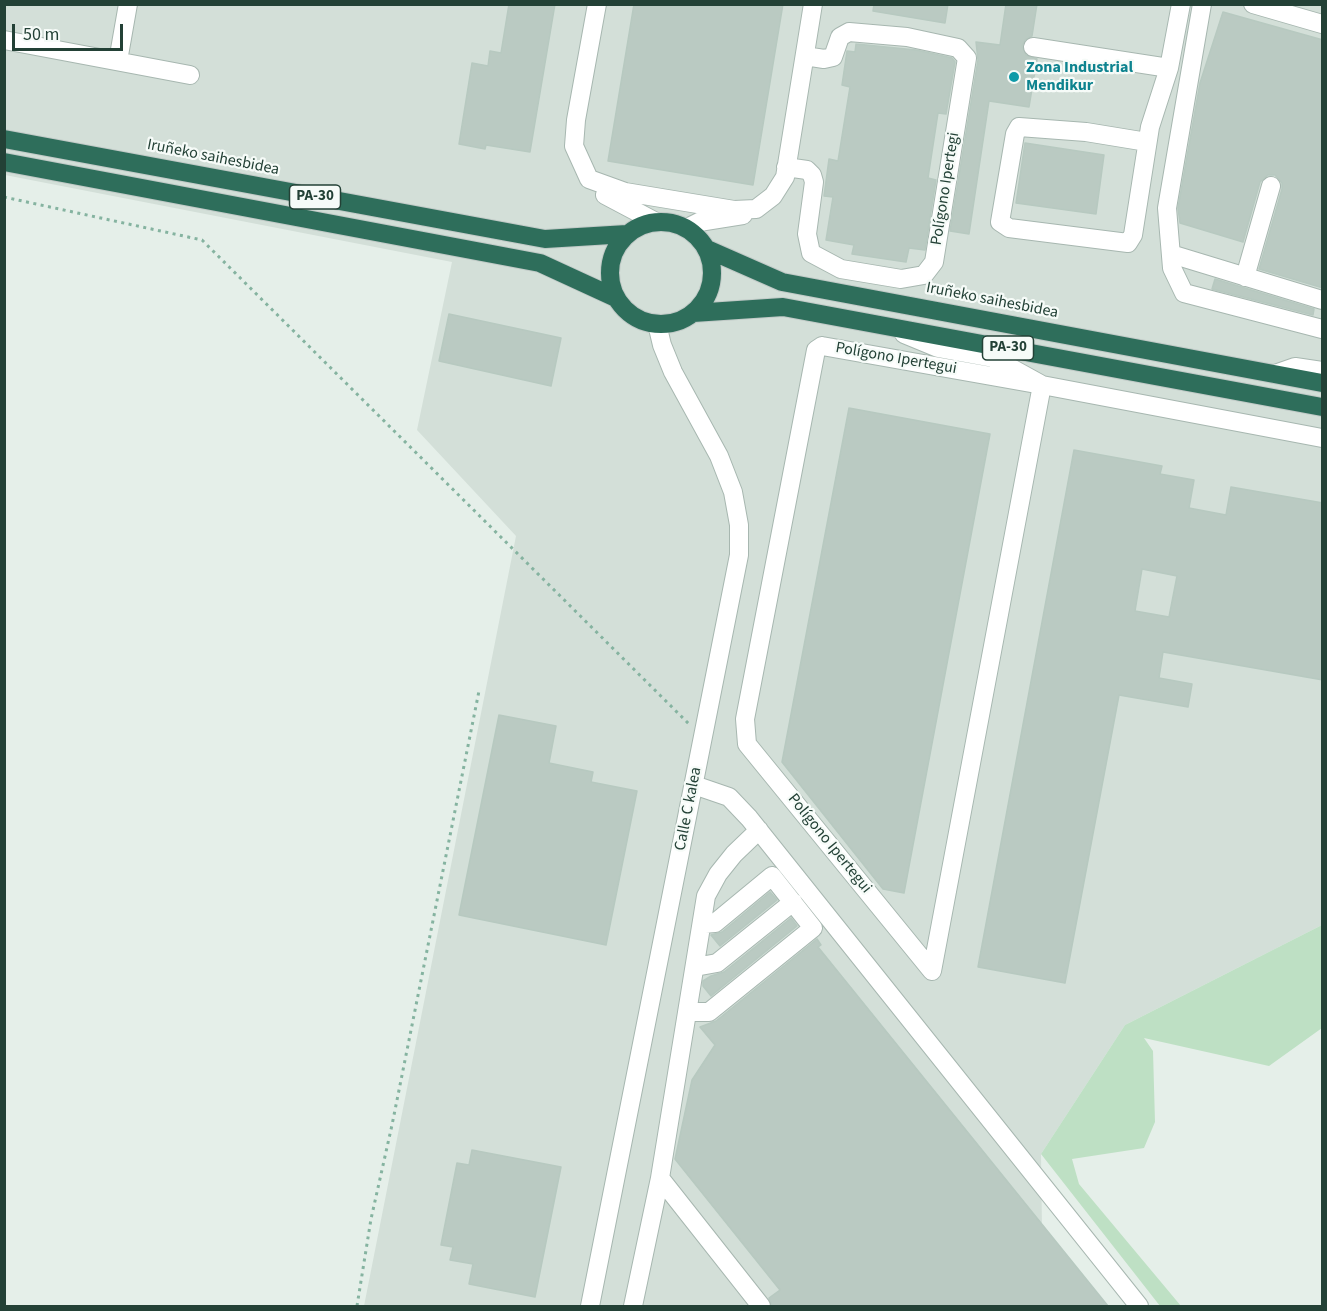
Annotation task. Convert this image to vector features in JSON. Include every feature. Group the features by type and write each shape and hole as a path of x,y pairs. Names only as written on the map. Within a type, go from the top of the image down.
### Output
{"highway":[{"name":"Iruñeko saihesbidea","path":"4,139 546,239 627,234"},
{"name":"PA-30","path":"4,162 540,263 616,298 627,311 641,320 657,324 669,324 693,313 783,307 1323,407"},
{"name":"PA-30","path":"627,234 641,225 656,222"},
{"path":"656,222 672,223 687,228"},
{"name":"PA-30","path":"687,228 707,249"},
{"path":"616,298 610,282 610,264 616,248 627,234"},
{"name":"Iruñeko saihesbidea","path":"707,249 782,282 1323,383"},
{"path":"693,313 705,300 711,284 712,266 707,249"}],"street":[{"path":"118,61 128,4"},
{"path":"597,4 576,120 574,146 589,179 605,195 642,212 656,222"},
{"path":"687,228 699,222 744,215 756,209 773,196 785,177 813,4"},
{"path":"1148,141 1086,132 1019,127 1015,134 1000,222 1009,228 1098,242 1128,243 1133,235 1155,105 1168,68 1181,4"},
{"path":"1202,4 1167,208 1172,268 1184,293 1321,329 1323,307"},
{"path":"1253,4 1323,24"},
{"name":"Polígono Ipertegi","path":"786,167 807,170 812,175 814,182 807,234 811,253 841,269 901,279 924,275 934,262 967,58 958,48 907,37 849,32 840,37 833,57 824,60 805,56"},
{"path":"4,40 190,75"},
{"path":"1033,47 1168,68"},
{"path":"589,179 625,192 734,210 756,209"},
{"path":"1245,277 1271,186"},
{"path":"1171,254 1323,300"},
{"name":"Calle C kalea","path":"590,1306 704,731 734,592 739,555 739,525 733,492 719,456 673,372 662,345 657,324"},
{"path":"880,324 938,348 993,358 1042,385 1323,438"},
{"name":"Polígono Ipertegui","path":"822,346 1042,385 937,948 932,971 747,744 745,719 816,350 822,346"},
{"name":"Iruñeko saihesbidea","path":"1275,374 1295,367 1323,371"},
{"path":"694,785 729,797 759,830 1139,1306"},
{"path":"633,1306 660,1178 706,896 718,874 734,854 759,830"},
{"path":"687,1012 709,1012 813,928 772,876 715,923 702,924"},
{"path":"695,967 717,963 793,902"},
{"path":"660,1178 761,1306"}],"path":[{"path":"4,197 202,240 687,725 704,731"},
{"path":"357,1306 370,1219 392,1125 479,691"}],"shaded area":[{"path":"4,5 1322,5 1322,925 1125,1025 1041,1154 1043,1306 364,1306 516,536 417,430 452,262 5,175"}],"green space":[{"path":"1322,925 1322,1028 1269,1066 1144,1038 1153,1051 1155,1122 1144,1148 1072,1159 1079,1184 1181,1306 1160,1306 1041,1154 1125,1025"}],"building":[{"path":"509,4 555,4 530,152 486,145 485,149 459,144 472,63 488,66 490,51 501,53"},
{"path":"634,4 783,4 753,185 608,161"},
{"path":"874,4 948,4 945,23 873,11"},
{"path":"1006,4 1037,4 1032,36 1025,40 1022,46 1026,55 1037,59 1029,107 989,101 969,234 950,231 978,60 976,42 1000,45"},
{"path":"1223,12 1323,40 1323,288 1259,269 1282,189 1282,183 1275,175 1268,175 1260,182 1243,242 1180,223 1178,208 1200,83"},
{"path":"856,44 916,50 952,58 955,62 946,114 938,113 928,178 936,180 925,250 909,248 906,262 852,254 854,245 826,240 833,197 824,196 829,159 838,161 850,87 842,85 847,51 855,52"},
{"path":"1025,143 1104,155 1096,214 1016,203"},
{"path":"1215,279 1314,309 1313,315 1212,289"},
{"path":"449,314 561,338 551,386 439,361"},
{"path":"849,408 990,434 904,893 883,889 782,762"},
{"path":"1074,450 1162,466 1160,474 1194,480 1189,508 1226,515 1231,487 1323,503 1323,680 1163,652 1159,678 1192,684 1188,707 1119,695 1065,983 978,967","holes":["1142,569 1177,576 1169,617 1135,611"]},
{"path":"499,715 556,726 549,763 593,772 591,782 637,791 606,945 459,915"},
{"path":"770,892 777,900 720,946 711,935 722,932"},
{"path":"791,918 797,926 711,996 703,986 703,981 724,972"},
{"path":"817,939 821,945 818,947 1108,1306 772,1306 769,1298 780,1290 675,1159 692,1080 715,1045 700,1027 716,1021"},
{"path":"472,1150 561,1167 535,1297 469,1284 473,1264 450,1260 453,1247 441,1245 457,1163 469,1165"}],"place":[{"name":"Zona Industrial Mendikur","path":"1014,77"}]}
